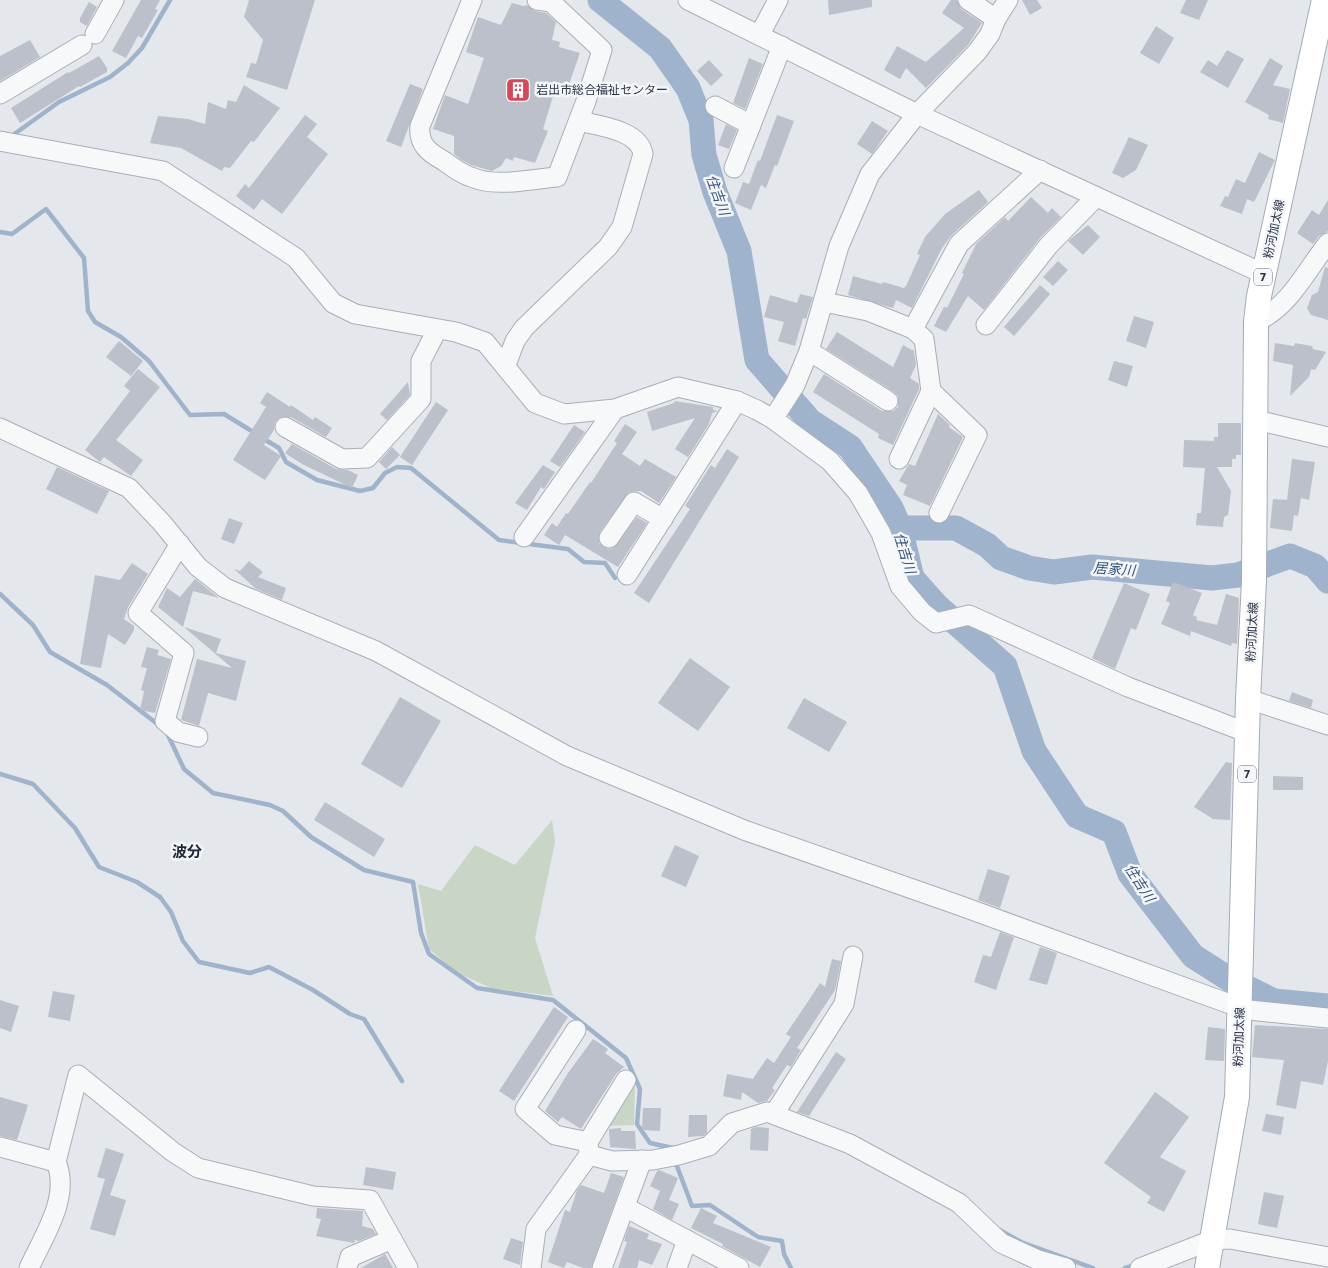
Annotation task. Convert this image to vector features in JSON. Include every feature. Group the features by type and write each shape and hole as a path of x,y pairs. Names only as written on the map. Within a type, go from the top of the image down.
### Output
{"main road":[{"name":"粉河加太線","path":"1207,1268 1237,1097 1248,699 1255,570 1256,322 1264,274 1324,0"}],"street":[{"path":"0,94 88,40 114,0"},
{"path":"472,0 420,126 419,137 422,146 439,159 472,178 499,182 557,177 579,121 602,50 551,2 537,0"},
{"path":"688,0 760,34 917,114 1264,274"},
{"path":"760,34 778,0"},
{"path":"968,0 996,19"},
{"path":"777,412 795,385 809,351 839,246 870,174 917,114 977,52 990,34 996,19 1008,0"},
{"path":"734,168 782,46"},
{"path":"715,106 751,125"},
{"path":"506,365 515,341 524,328 608,247 622,227 643,154 642,146 630,135 579,121"},
{"path":"0,141 163,171 296,258 333,304 355,314 456,332 485,342 506,365 535,403 564,414 615,409 678,387 777,412 830,461 858,494 881,533 900,586 922,612 936,623 969,615 1128,687 1248,733"},
{"path":"914,328 959,244 1040,170"},
{"path":"986,325 1049,245 1096,196"},
{"path":"1256,322 1269,316 1298,287 1328,243"},
{"path":"824,302 868,312 914,328 924,339 931,391 899,459"},
{"path":"285,427 342,459 367,458 421,399 421,361 437,330"},
{"path":"809,351 888,401"},
{"path":"931,391 977,435 939,513"},
{"path":"627,575 737,401"},
{"path":"524,537 615,409"},
{"path":"1256,420 1328,437"},
{"path":"0,428 129,488 180,544 198,567 225,588 376,651 567,756 744,830 1240,1003 1328,1018"},
{"path":"609,538 634,502 663,519"},
{"path":"180,544 138,613 184,653 166,721 178,732 198,737"},
{"path":"1248,699 1328,725"},
{"path":"774,1114 844,1004 854,956"},
{"path":"576,1030 526,1109 555,1134 612,1161 642,1160 680,1155 709,1146 732,1123 767,1112 850,1144 959,1203 1001,1243 1038,1260 1066,1268"},
{"path":"29,1268 56,1209 61,1173 56,1162 78,1075 173,1152 198,1168 313,1196 370,1200 408,1268"},
{"path":"531,1268 536,1229 588,1149 626,1080"},
{"path":"0,1147 56,1162"},
{"path":"602,1268 642,1160"},
{"path":"624,1207 739,1268"},
{"path":"347,1268 350,1257 392,1239"},
{"path":"1140,1268 1212,1240 1230,1239 1328,1257"},
{"path":"677,1268 687,1240"}],"green space":[{"path":"552,820 555,842 535,938 553,996 491,988 456,972 429,949 418,884 441,891 475,845 515,865"},
{"path":"630,1084 635,1087 634,1125 604,1126"}],"building":[{"path":"141,0 160,0 155,9 158,10 142,38 138,36 126,58 112,51"},
{"path":"249,0 315,0 287,90 246,77 251,63 256,64 263,40 244,17"},
{"path":"828,0 872,0 872,7 829,15"},
{"path":"951,0 957,0 961,9 982,23 968,45 926,88 906,68 900,79 884,70 897,46 926,62 964,28 942,13"},
{"path":"1022,0 1037,0 1042,8 1030,15"},
{"path":"1186,0 1208,0 1199,20 1180,13"},
{"path":"89,2 97,7 87,26 80,22 80,18"},
{"name":"岩出市総合福祉センター","path":"512,3 523,6 527,5 535,11 546,13 556,22 552,40 560,42 559,47 580,53 568,87 564,86 561,95 554,93 543,129 548,131 535,163 514,157 513,161 506,158 501,166 492,171 471,165 460,159 454,154 454,136 433,129 445,95 468,104 484,58 466,52 478,17 501,25"},
{"path":"1156,26 1174,38 1159,64 1140,53"},
{"path":"30,40 40,57 0,81 0,56"},
{"path":"1227,50 1244,59 1228,88 1200,72 1208,60 1217,66"},
{"path":"99,56 107,68 107,72 79,86 20,123 11,108 68,72"},
{"path":"749,58 763,64 745,109 733,103"},
{"path":"1270,58 1283,66 1273,85 1290,89 1283,123 1268,119 1269,115 1245,102"},
{"path":"709,60 723,75 711,86 697,71"},
{"path":"410,84 423,89 401,147 386,141"},
{"path":"244,85 280,108 254,142 251,141 230,168 224,167 222,171 181,148 150,143 158,116 188,119 205,124 208,102 226,109 228,100 236,102"},
{"path":"305,115 317,124 307,137 328,154 282,214 262,199 254,210 236,196 245,184 249,188"},
{"path":"777,115 794,121 777,166 775,165 766,188 761,185 751,210 735,203 743,182 749,184 758,160 760,161"},
{"path":"872,121 888,131 872,154 857,144"},
{"path":"726,124 737,130 729,149 718,145"},
{"path":"1129,137 1148,145 1136,170 1123,178 1112,173"},
{"path":"1259,152 1275,160 1254,202 1247,199 1242,214 1220,206 1225,196 1228,197 1236,179 1245,183"},
{"path":"979,190 988,202 951,236 942,248 912,308 896,300 893,308 848,295 853,276 904,288 920,255 917,254 925,237 945,214"},
{"path":"1031,197 1048,213 1052,208 1061,217 1040,238 984,310 968,296 946,332 934,326 944,307 947,308 976,244 1005,217 1008,221"},
{"path":"1328,200 1328,231 1319,236 1313,244 1297,233 1312,210 1319,215"},
{"path":"1088,225 1100,237 1083,255 1068,241"},
{"path":"1058,261 1068,270 1053,286 1043,277"},
{"path":"1325,267 1328,268 1328,320 1311,315 1307,308 1312,295 1318,292"},
{"path":"1040,285 1050,294 1014,336 1004,327"},
{"path":"800,294 813,297 806,319 803,318 795,346 778,341 784,322 764,317 770,295 797,303"},
{"path":"1134,316 1154,322 1146,348 1126,341"},
{"path":"837,332 893,367 903,345 914,351 916,365 910,378 919,384 919,389 893,445 878,438 879,434 813,392 824,374 882,411 893,411 898,407 898,396 894,392 826,349"},
{"path":"119,341 143,361 131,376 106,357"},
{"path":"1275,343 1294,346 1295,343 1312,346 1313,349 1326,352 1315,370 1311,369 1309,377 1290,396 1293,365 1273,361"},
{"path":"1114,361 1133,366 1127,387 1108,380"},
{"path":"138,369 160,387 116,440 143,460 131,476 104,457 100,462 85,450 130,391 124,386"},
{"path":"408,382 410,395 387,420 380,414"},
{"path":"267,392 313,420 315,417 332,428 326,437 291,417 279,418 275,422 274,430 264,445 281,456 265,480 233,460 266,407 260,403"},
{"path":"675,401 713,407 713,410 718,411 712,413 709,424 688,457 675,449 695,418 652,431 647,412"},
{"path":"436,402 448,410 412,465 400,457"},
{"path":"938,414 950,425 949,427 963,437 930,506 903,495 907,485 899,481 909,464 915,466"},
{"path":"1218,423 1241,423 1241,455 1236,455 1236,459 1232,459 1232,467 1217,467 1231,491 1228,515 1224,517 1223,527 1196,525 1197,513 1201,513 1205,468 1183,467 1184,440 1214,441 1214,437 1218,437"},
{"path":"625,424 637,432 622,454 640,466 645,459 676,477 659,503 641,491 629,492 600,532 599,543 608,549 613,548 637,517 647,523 618,567 565,535 559,545 544,535 552,523 557,527 591,483 617,443 614,441"},
{"path":"574,425 585,432 560,467 550,461"},
{"path":"292,444 336,469 348,470 358,475 352,488 302,464 285,453"},
{"path":"392,447 400,455 386,469 379,462"},
{"path":"727,449 739,457 649,603 634,593 690,509 685,506 711,465 715,468"},
{"path":"1292,459 1315,462 1309,500 1301,498 1298,516 1294,515 1292,531 1270,528 1273,499 1287,500"},
{"path":"543,465 555,472 544,489 541,487 527,510 515,503"},
{"path":"57,467 109,491 97,514 46,489"},
{"path":"229,518 243,523 234,544 221,539"},
{"path":"249,561 263,572 258,577 286,588 282,600 256,589 234,569 240,571"},
{"path":"132,563 148,574 128,607 124,619 134,626 134,630 125,645 108,634 101,668 80,664 95,575 120,580"},
{"path":"195,579 219,598 193,591 183,627 158,607 167,588 180,597"},
{"path":"1173,582 1202,593 1193,615 1197,617 1196,620 1217,625 1226,594 1239,598 1237,644 1232,643 1231,646 1191,631 1190,636 1161,624 1170,603 1166,601"},
{"path":"1124,583 1150,594 1136,630 1131,628 1115,669 1092,658"},
{"path":"184,627 221,639 216,653 246,661 236,701 208,693 199,726 181,720 197,659 232,668"},
{"path":"147,647 159,650 157,655 171,659 155,713 140,710 144,691 141,690 147,668 141,667"},
{"path":"690,658 730,687 698,731 658,703"},
{"path":"1292,692 1313,700 1311,708 1289,701"},
{"path":"400,697 441,721 402,788 361,764"},
{"path":"804,698 847,722 829,752 787,728"},
{"path":"1226,762 1232,763 1230,820 1213,819 1194,807"},
{"path":"1273,776 1303,777 1303,790 1273,790"},
{"path":"325,802 385,839 374,857 314,820"},
{"path":"675,845 699,856 686,887 661,876"},
{"path":"988,869 1010,876 1000,908 978,900"},
{"path":"1000,932 1014,937 996,990 974,982 983,955 991,957"},
{"path":"1040,947 1057,953 1047,985 1029,980"},
{"path":"832,959 841,961 835,990 797,1048 801,1050 791,1067 787,1065 772,1088 775,1090 767,1101 758,1103 742,1092 741,1100 723,1096 727,1074 753,1079 767,1058 774,1063 791,1037 786,1034 820,983 825,987"},
{"path":"53,991 75,995 70,1021 48,1017"},
{"path":"0,1000 19,1006 11,1032 0,1028"},
{"path":"554,1007 568,1017 514,1101 499,1091"},
{"path":"1255,1025 1328,1029 1328,1061 1323,1085 1301,1081 1296,1109 1276,1105 1284,1060 1252,1057"},
{"path":"1208,1027 1225,1029 1224,1061 1205,1060"},
{"path":"593,1039 608,1049 605,1053 624,1067 616,1074 581,1129 562,1117 558,1122 545,1111 568,1073"},
{"path":"836,1052 846,1059 809,1116 797,1112"},
{"path":"1155,1092 1189,1117 1160,1157 1186,1171 1164,1212 1147,1203 1151,1197 1104,1163"},
{"path":"0,1097 28,1105 17,1140 0,1136"},
{"path":"643,1108 661,1108 660,1131 642,1130"},
{"path":"1266,1114 1284,1117 1281,1135 1262,1131"},
{"path":"689,1115 707,1115 707,1133 703,1136 688,1137"},
{"path":"756,1127 769,1128 768,1151 750,1150 751,1129"},
{"path":"621,1128 621,1131 635,1131 636,1149 610,1147 609,1129"},
{"path":"106,1148 124,1154 110,1195 126,1200 115,1236 90,1229 105,1179 97,1177"},
{"path":"366,1167 396,1172 393,1190 363,1185"},
{"path":"659,1170 678,1178 669,1200 679,1204 672,1220 653,1209 660,1191 650,1186"},
{"path":"611,1173 624,1177 591,1268 583,1268 567,1262 564,1268 548,1262 565,1210 570,1212 577,1190 581,1185 604,1193"},
{"path":"1264,1192 1284,1196 1277,1228 1258,1224"},
{"path":"317,1208 363,1211 362,1226 373,1229 376,1234 359,1241 355,1240 354,1243 316,1236 321,1219 316,1218"},
{"path":"701,1208 717,1216 713,1223 771,1247 760,1267 722,1246 723,1244 691,1228"},
{"path":"629,1226 649,1234 647,1239 662,1244 652,1265 639,1260 637,1268 618,1268 627,1242 624,1241"},
{"path":"511,1238 523,1242 520,1265 503,1259"},
{"path":"385,1254 393,1268 361,1268"}],"waterway":[{"path":"13,135 59,102 110,77 128,63 142,48 170,0"},
{"name":"住吉川","path":"600,0 660,48 688,88 701,120 704,155 715,192 739,251 757,360 810,421 850,447 891,508 900,528 912,578 938,607 1005,666 1034,751 1077,816 1114,832 1130,874 1193,956 1229,979 1274,1001 1328,1006"},
{"path":"0,232 12,234 46,209 84,258 88,311 95,322 121,337 149,361 190,415 224,414 255,433"},
{"path":"264,439 279,448 286,462 317,480 360,491 373,488 385,473 397,467 411,468 499,540 568,549 584,562 605,563 615,578"},
{"name":"居家川","path":"900,528 956,528 987,545 1001,558 1029,568 1054,572 1092,567 1212,578 1238,575 1290,556 1315,566 1328,581"},
{"path":"0,594 33,625 50,652 107,685 160,726"},
{"path":"167,733 184,769 213,793 270,805 283,811 311,837 364,870 413,882 421,933 429,954 477,988 553,1000 626,1058 640,1089 637,1124 650,1143 673,1148"},
{"path":"0,774 33,784 75,828 99,867 137,882 160,897 171,912 183,941 199,962 250,973 269,967 313,990 350,1014 364,1019 402,1081"},
{"path":"675,1161 692,1206 710,1205 758,1237 782,1241 784,1254 791,1268"},
{"path":"998,1229 1021,1242 1093,1268"},
{"path":"1125,1268 1136,1265"}],"place":[{"name":"岩出市総合福祉センター","path":"518,90"}],"district":[{"name":"波分","path":"187,852"}]}
